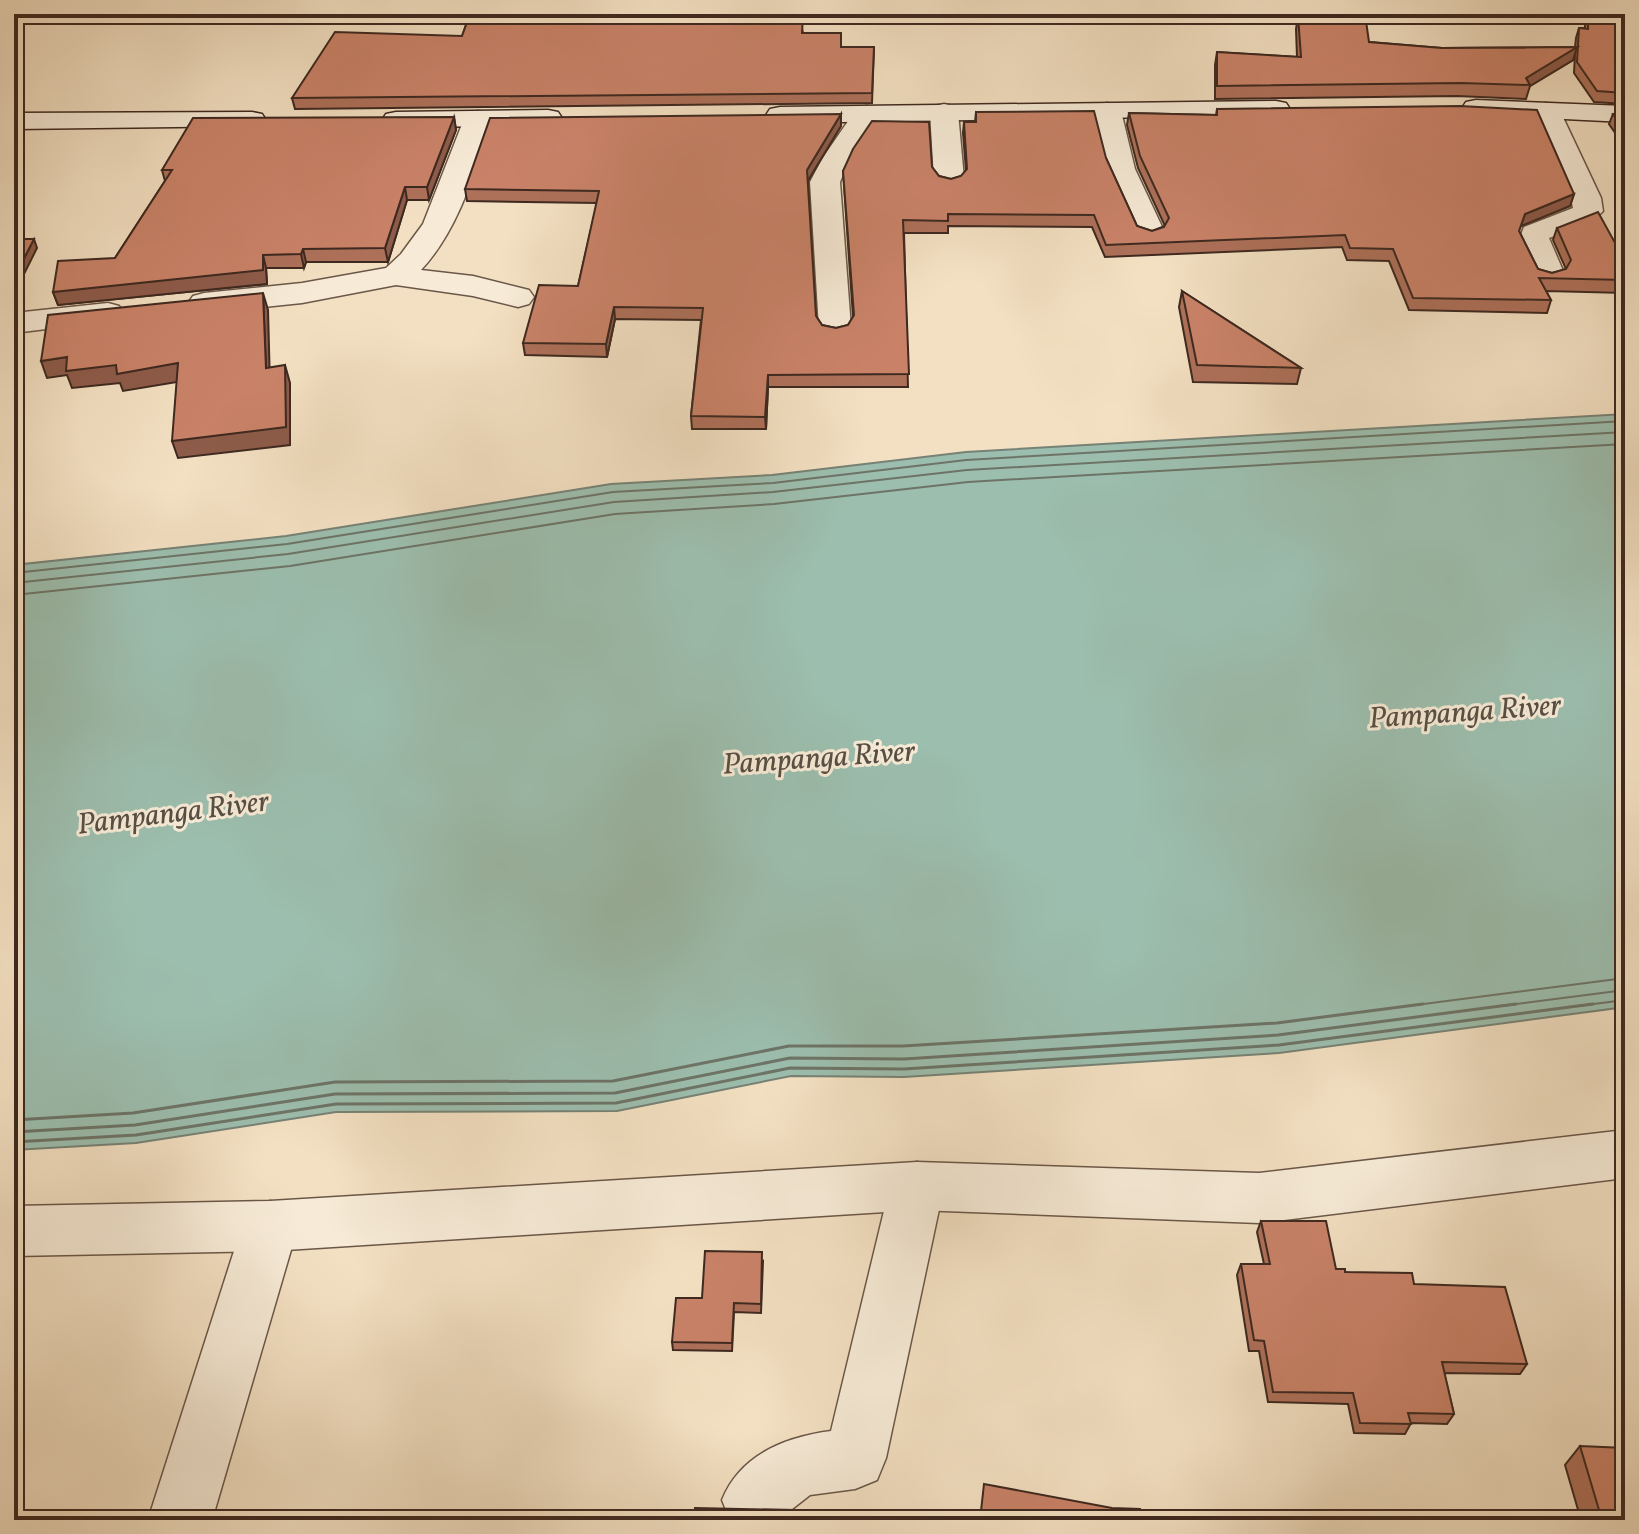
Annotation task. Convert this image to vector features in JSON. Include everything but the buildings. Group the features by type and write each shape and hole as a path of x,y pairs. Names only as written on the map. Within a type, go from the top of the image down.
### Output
{"street":[{"path":"1457,107 1625,114"},
{"path":"755,115 1305,109"},
{"path":"1107,111 1121,169 1149,231"},
{"path":"1546,111 1586,198 1588,211 1579,218 1535,233 1533,242 1548,273"},
{"path":"944,112 949,179"},
{"path":"835,328 825,182 836,159 867,114"},
{"path":"370,120 580,118"},
{"path":"396,276 416,260 438,227 478,119"},
{"path":"14,121 277,120"},
{"path":"181,306 302,293 396,276 473,286 518,297"},
{"path":"14,323 135,310"},
{"path":"14,1231 270,1226 917,1186 1259,1198 1625,1154"},
{"path":"753,1500 798,1466 855,1458 917,1186"},
{"path":"180,1520 270,1226"}],"water":[{"name":"Pampanga River","path":"1625,414 1625,1007 1279,1053 904,1077 791,1076 617,1111 336,1112 136,1143 14,1150 14,565 286,536 611,484 772,475 966,452"}]}
